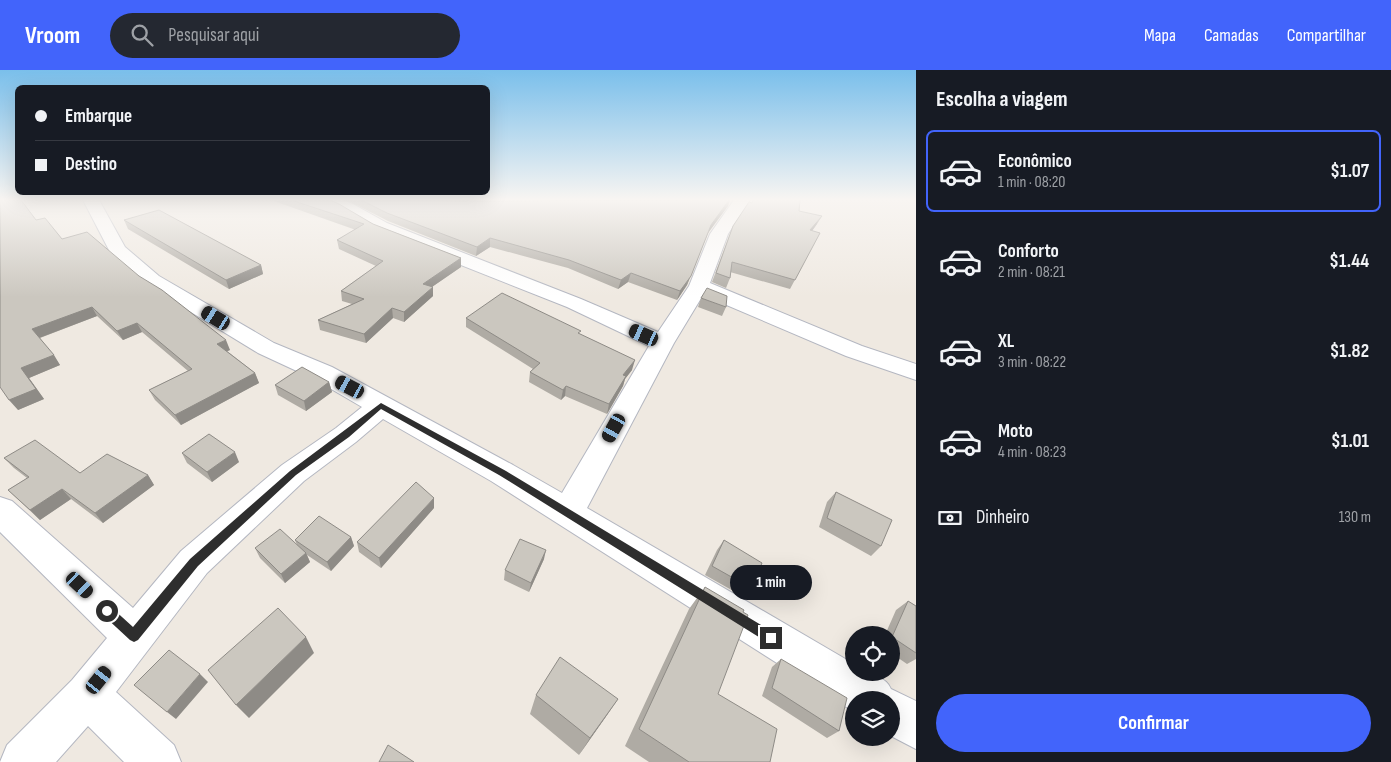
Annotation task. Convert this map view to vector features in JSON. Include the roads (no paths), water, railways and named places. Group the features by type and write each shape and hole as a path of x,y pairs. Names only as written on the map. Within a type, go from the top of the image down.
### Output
{"street":[{"path":"109,232 117,250 152,280 266,348 324,373 502,473 859,691"},
{"path":"396,232 574,304 662,343"},
{"path":"567,514 662,343 699,286 720,232"},
{"path":"699,286 854,351 916,372"},
{"path":"24,762 87,695 194,562 293,473 346,435 381,406"},
{"path":"0,511 134,636"},
{"path":"87,695 157,762"},
{"path":"900,716 916,726"}]}
